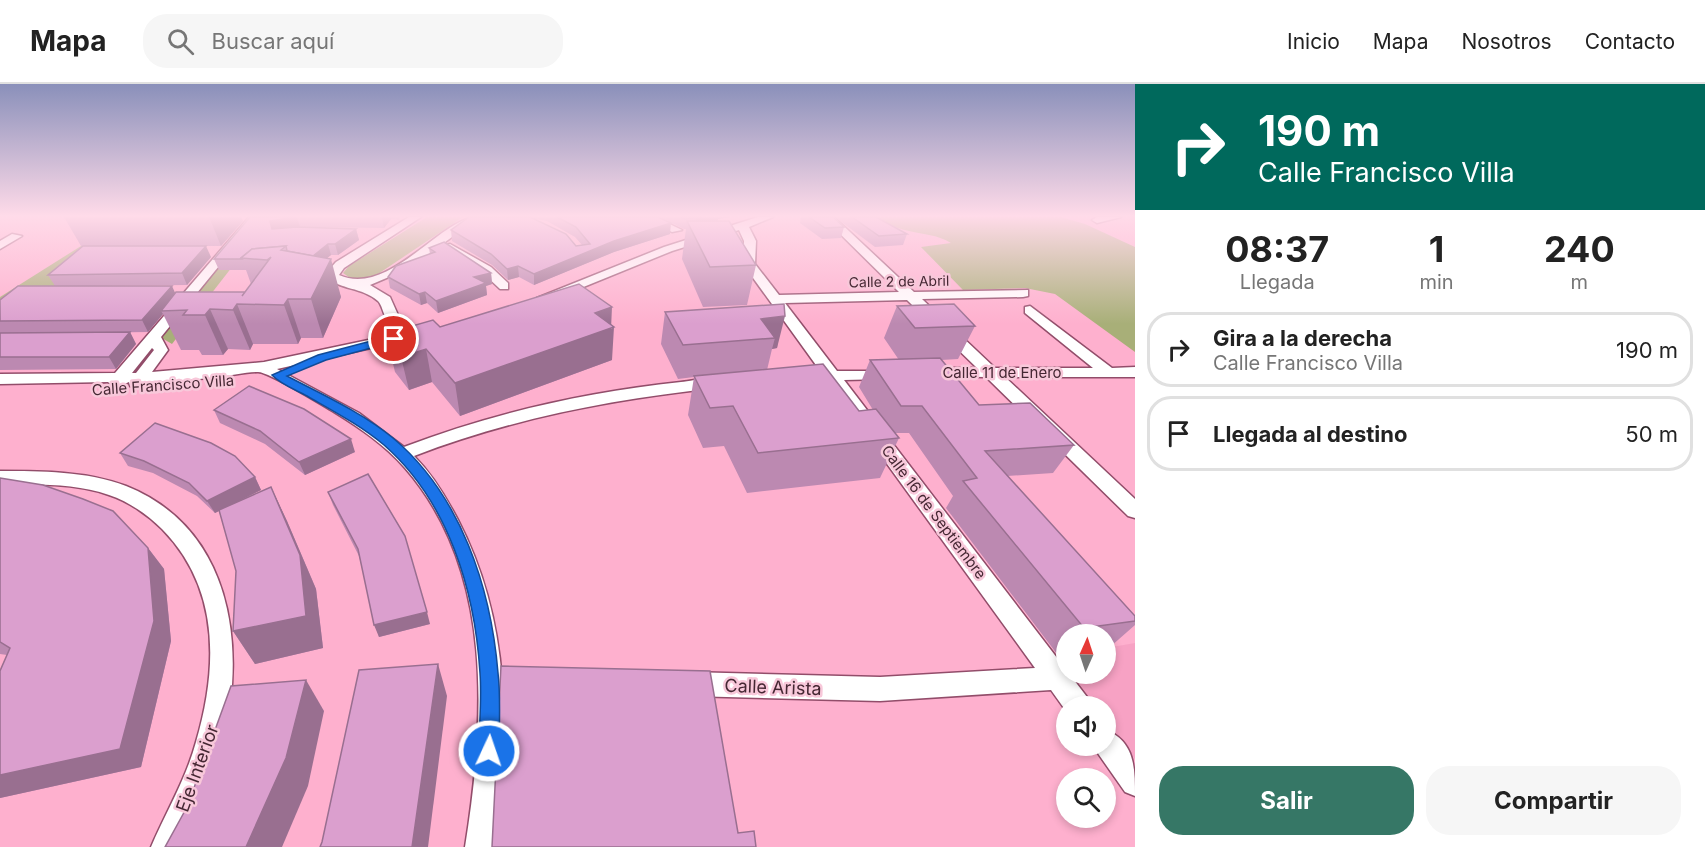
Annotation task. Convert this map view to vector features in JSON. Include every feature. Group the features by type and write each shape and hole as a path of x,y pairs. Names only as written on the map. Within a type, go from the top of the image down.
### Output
{"street":[{"path":"130,338 154,338 225,253"},
{"path":"359,253 340,265 327,278 344,284 360,285 380,280 422,253"},
{"path":"459,253 488,270 504,286"},
{"path":"528,304 662,253"},
{"name":"Calle 16 de Septiembre","path":"749,253 749,264 1056,678"},
{"path":"865,253 987,372 1135,511"},
{"path":"360,285 385,300 391,315"},
{"path":"172,291 194,291"},
{"name":"Calle 2 de Abril","path":"776,299 1023,293"},
{"path":"1030,310 1108,372"},
{"name":"Calle Francisco Villa","path":"0,379 125,384 207,384 429,330"},
{"path":"125,384 161,350 154,338"},
{"path":"269,370 353,416 402,454 421,475 439,502 469,565 501,674 490,730 480,847"},
{"name":"Calle 11 de Enero","path":"789,378 987,372 1133,374"},
{"path":"402,454 475,427 588,398 734,381"},
{"name":"Calle Francisco Villa","path":"0,391 125,384"},
{"name":"Eje Interior","path":"0,478 81,482 129,495 178,530 205,566 217,599 224,641 221,679 213,730 189,798 166,847"},
{"name":"Calle Arista","path":"662,682 765,688 880,689 1056,678"},
{"name":"Calle 16 de Septiembre","path":"1061,684 1070,696"},
{"path":"1116,756 1135,782"}],"shaded area":[{"path":"1135,643 1135,759 1116,733 1116,696 1088,696 1080,684 1116,684 1116,646"}],"green space":[{"path":"71,253 87,253 55,287 0,318 0,297"},
{"path":"229,253 243,253 172,344 160,337"},
{"path":"370,253 410,253 375,276 353,280 343,273 349,266"},
{"path":"926,253 1135,253 1135,352 1055,294 1025,288 963,290"}],"building":[{"path":"75,253 200,253 182,273 48,275"},
{"path":"219,253 248,253 242,259 214,259"},
{"path":"248,253 295,253 331,259 311,299 288,299 284,305 237,304 233,310 210,309 205,315 183,315 187,310 161,311 176,292 245,292 271,257 267,260 241,258"},
{"path":"295,253 317,253 313,256"},
{"path":"433,253 460,253 491,273 474,277 486,283 436,301 425,292 419,294 388,277 396,266"},
{"path":"489,253 586,253 534,274 518,266 507,269"},
{"path":"703,253 748,253 756,265 710,267"},
{"path":"579,284 612,307 595,313 614,327 455,383 426,349 401,357 387,339 409,332 405,328 433,320 440,327"},
{"path":"18,286 172,286 142,320 0,321 0,300"},
{"path":"784,304 785,316 761,319 775,338 683,345 665,312"},
{"path":"954,304 975,326 915,328 897,306"},
{"path":"130,332 109,357 0,357 0,333"},
{"path":"940,358 979,405 1030,403 1074,445 985,451 1135,616 1135,621 1081,624 963,481 977,478 922,406 901,406 870,360"},
{"path":"823,364 859,411 876,409 899,438 758,453 733,406 710,408 694,376"},
{"path":"249,386 304,409 351,439 299,462 260,431 214,410"},
{"path":"155,423 211,443 235,456 255,477 207,501 189,483 144,461 120,453"},
{"path":"368,474 405,536 427,612 374,625 358,549 328,492"},
{"path":"0,478 43,485 113,511 148,548 154,621 120,749 0,775 0,671 10,648 0,642"},
{"path":"271,487 300,555 306,616 233,631 236,571 219,510"},
{"path":"438,664 412,847 320,847 359,670"},
{"path":"501,666 710,671 738,833 754,831 756,847 492,847"},
{"path":"306,680 286,758 246,847 165,847 187,807 231,686"}],"route":[{"path":"394,339 322,357 293,371 278,375 353,416 388,442 408,459 439,502 469,565 477,590 489,673 489,751"}]}
